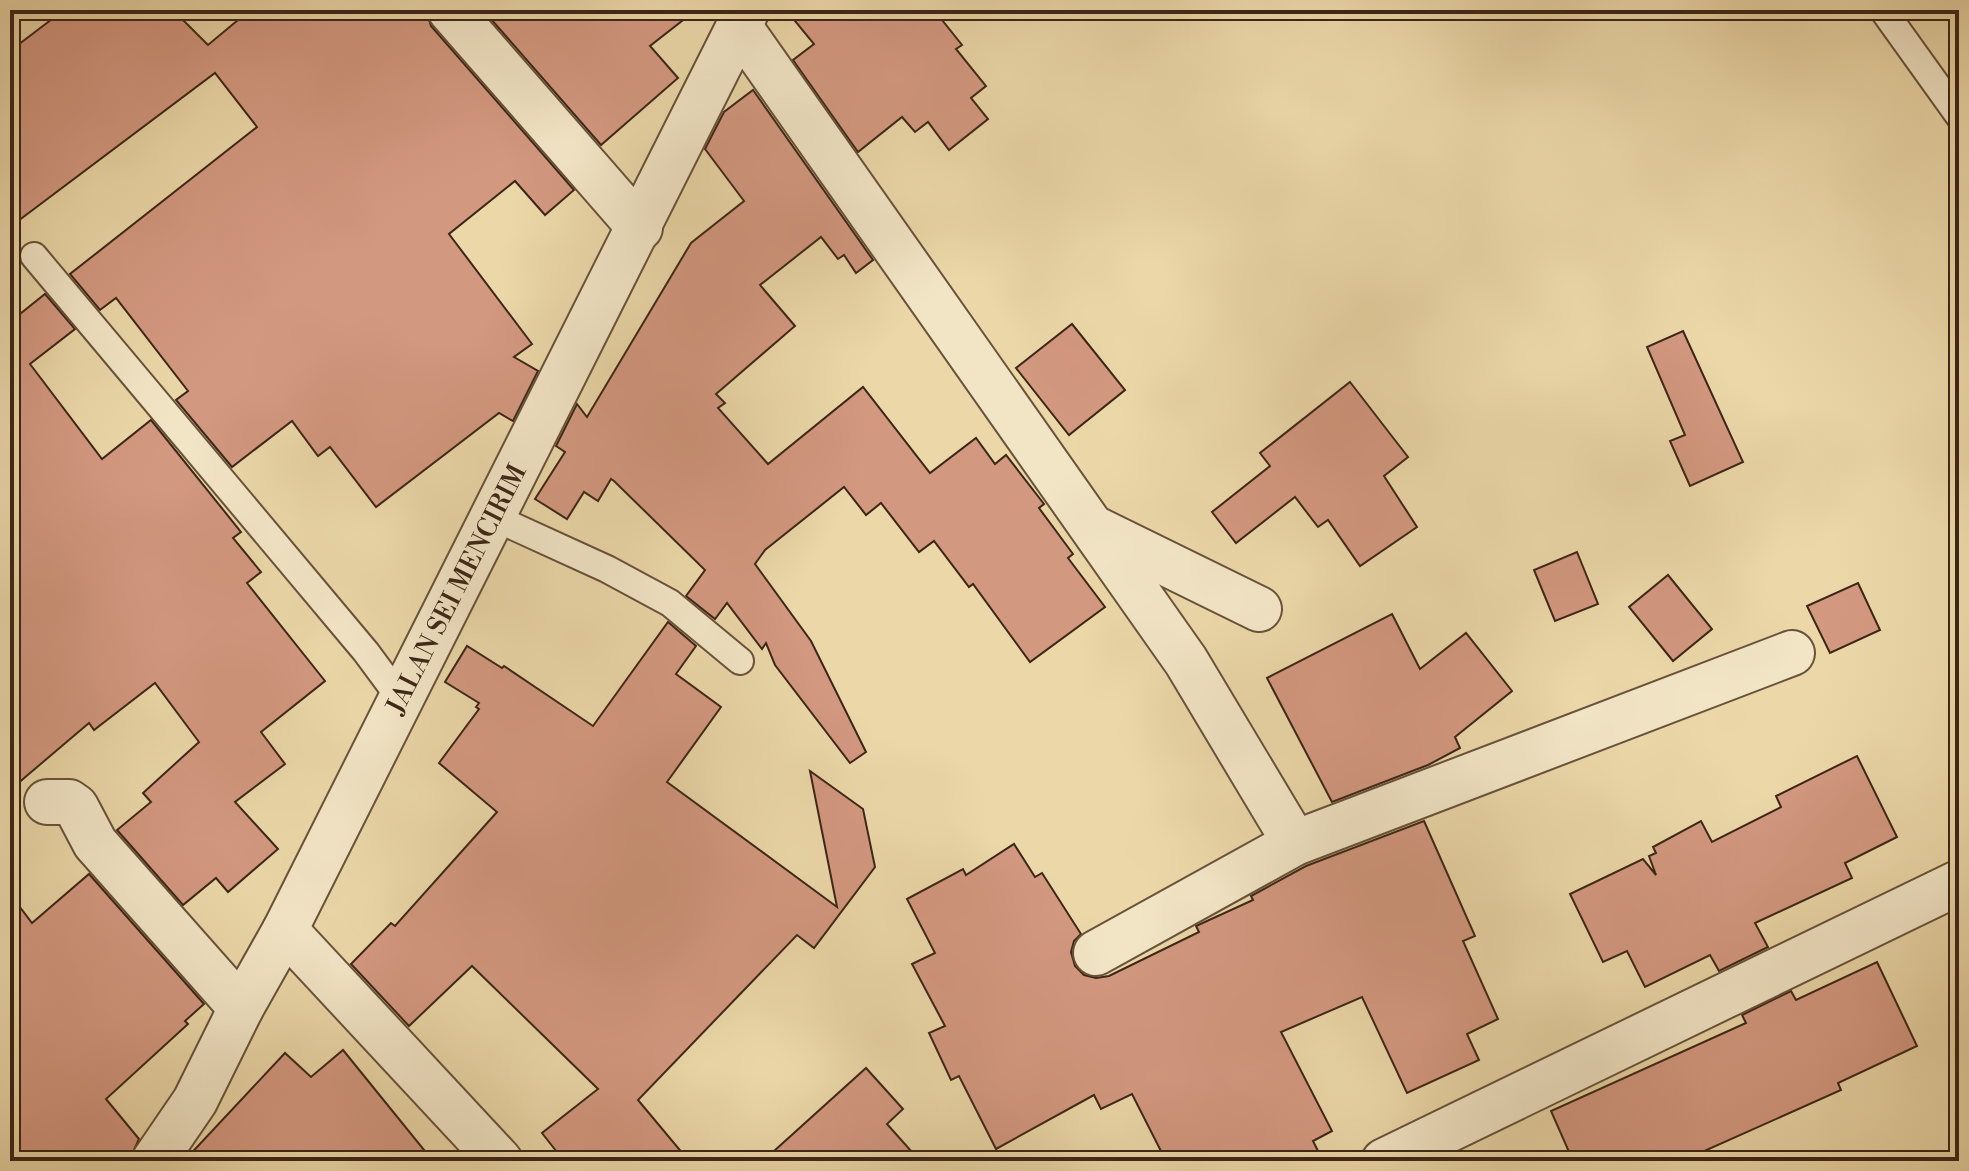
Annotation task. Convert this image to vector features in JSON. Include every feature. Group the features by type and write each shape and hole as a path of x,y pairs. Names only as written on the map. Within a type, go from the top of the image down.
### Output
{"street":[{"path":"450,10 640,228"},
{"path":"743,18 1186,661 1295,843"},
{"name":"JALAN SEI MENCIRIM","path":"154,1161 195,1101 241,1008 285,930 743,18"},
{"path":"1092,527 1259,609"},
{"path":"1096,953 1295,843 1792,653"},
{"path":"47,802 69,802 76,807 95,843 241,1008"},
{"path":"1384,1161 1958,883"},
{"path":"285,930 500,1161"}],"lane":[{"path":"1883,10 1959,116"},
{"path":"34,256 366,652 400,698"},
{"path":"493,517 607,569 670,603 740,661"}],"building":[{"path":"64,10 173,10 208,45 250,10 426,10 431,26 574,190 545,215 515,181 449,234 532,344 514,357 538,371 513,421 499,413 376,507 330,447 318,456 292,421 232,467 176,400 188,391 116,298 100,310 70,274 257,127 215,73 10,227 10,51"},
{"path":"483,10 696,10 650,46 678,78 601,145"},
{"path":"786,10 934,10 962,45 956,49 986,86 971,98 988,119 949,150 928,122 915,132 902,117 858,152 793,60 814,44"},
{"path":"753,90 873,260 856,273 844,255 838,259 821,237 760,285 795,326 716,394 725,403 718,408 768,464 863,387 930,473 976,438 995,464 1006,455 1044,504 1039,508 1073,554 1068,558 1105,607 1030,662 973,584 969,587 934,541 919,552 881,503 866,515 844,487 765,550 755,564 811,641 866,752 850,763 775,665 766,643 762,649 727,603 715,619 686,596 705,570 614,481 611,479 598,501 584,492 567,519 535,499 565,452 556,446 577,404 587,417 691,243 744,201 705,149 724,112"},
{"path":"45,294 75,329 30,364 102,459 151,420 241,532 233,538 261,572 247,583 325,681 261,732 285,764 235,802 278,849 228,892 216,878 183,905 117,830 151,802 143,793 199,742 155,683 94,730 89,723 10,790 10,322"},
{"path":"1072,324 1125,390 1069,435 1016,368"},
{"path":"1683,331 1743,462 1690,486 1670,441 1685,435 1647,347"},
{"path":"1350,382 1408,457 1384,476 1417,527 1360,566 1328,520 1318,527 1295,497 1236,543 1212,512 1270,466 1260,453"},
{"path":"1577,552 1598,604 1555,621 1534,570"},
{"path":"1668,575 1712,629 1673,661 1629,607"},
{"path":"1858,583 1880,630 1830,653 1807,606"},
{"path":"1392,614 1420,669 1466,633 1512,691 1455,737 1460,748 1428,765 1332,802 1267,678"},
{"path":"668,622 696,646 676,674 721,707 667,782 837,907 810,771 863,809 875,867 814,948 797,935 638,1100 689,1161 564,1161 542,1133 598,1089 472,966 409,1026 351,964 391,923 395,926 497,812 439,763 479,709 476,707 479,703 445,682 467,646 502,668 504,666 593,726"},
{"path":"1857,756 1897,837 1845,863 1852,878 1755,923 1768,947 1719,971 1710,955 1645,987 1627,951 1603,962 1570,894 1643,859 1656,875 1649,856 1656,853 1653,847 1701,821 1712,842 1781,807 1776,796"},
{"path":"1424,821 1475,936 1463,941 1498,1019 1467,1034 1479,1060 1407,1093 1362,997 1281,1032 1332,1131 1313,1141 1323,1161 1166,1161 1132,1094 1101,1109 1094,1095 996,1149 959,1076 951,1080 929,1033 945,1026 912,964 935,953 907,899 963,869 966,875 1014,844 1035,877 1042,873 1081,934 1074,941 1071,952 1075,966 1084,975 1096,978 1109,976 1199,932 1196,926 1253,900 1251,896 1306,866"},
{"path":"89,874 204,1004 185,1021 188,1024 106,1099 139,1139 129,1161 10,1161 10,894 32,923"},
{"path":"1877,962 1917,1046 1838,1083 1841,1090 1682,1161 1573,1161 1551,1111 1746,1023 1742,1015 1791,991 1796,1000"},
{"path":"343,1050 433,1161 184,1161 285,1053 311,1077"},
{"path":"866,1068 903,1109 887,1124 920,1161 763,1161"}]}
